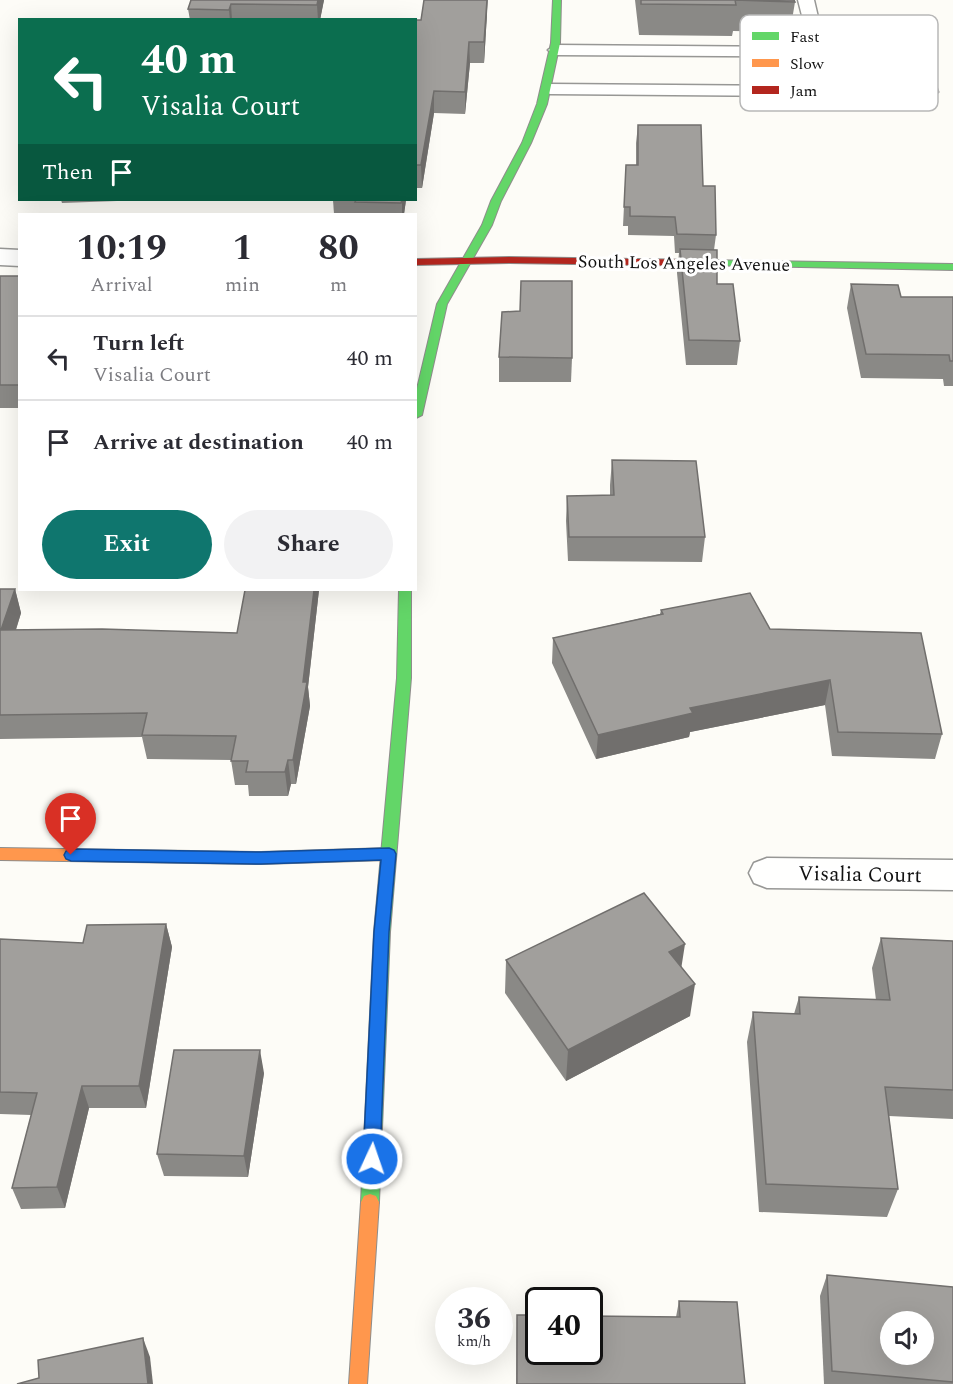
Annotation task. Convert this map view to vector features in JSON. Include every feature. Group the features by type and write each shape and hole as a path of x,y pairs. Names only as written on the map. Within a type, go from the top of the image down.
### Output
{"street":[{"path":"417,411 442,304 520,159 550,89 556,50 557,0"},
{"path":"0,258 18,258"},
{"name":"South Los Angeles Avenue","path":"417,262 953,267"},
{"path":"358,1384 370,1205 382,932 404,678 405,591"},
{"path":"0,854 261,858 389,854"},
{"name":"Visalia Court","path":"767,873 953,875"}],"lane":[{"path":"806,0 810,15"},
{"path":"556,50 740,52"},
{"path":"550,89 740,90"}],"building":[{"path":"191,0 318,0 317,5 231,4 229,10 188,9"},
{"path":"424,0 487,0 484,42 469,42 465,92 434,91 421,165 417,165 417,20 421,20"},
{"path":"641,0 735,0 736,5 641,4"},
{"path":"735,0 794,0 795,2"},
{"path":"638,125 701,125 703,186 715,186 716,235 677,234 675,217 630,216 630,207 624,207 626,165 638,165"},
{"path":"356,201 402,201 401,203"},
{"path":"680,249 717,250 717,284 733,284 740,341 689,340"},
{"path":"0,276 18,276 18,385 0,385"},
{"path":"521,281 572,281 572,358 499,357 502,312 520,311"},
{"path":"851,284 898,285 901,297 953,297 953,361 950,361 949,355 866,354"},
{"path":"612,460 696,461 705,537 569,537 567,496 614,495"},
{"path":"0,589 15,589 1,630 102,629 237,633 245,591 314,591 303,682 307,682 293,760 288,760 285,772 246,772 248,761 231,761 236,736 142,735 147,713 0,715"},
{"path":"750,593 770,629 921,633 942,734 838,732 830,680 690,708 693,713 598,735 553,638 663,614 661,610"},
{"path":"644,893 685,944 669,952 695,984 568,1050 506,960"},
{"path":"166,924 139,1086 82,1086 57,1187 12,1188 37,1093 0,1092 0,939 83,943 87,925"},
{"path":"881,938 953,941 953,1090 885,1087 898,1189 766,1184 753,1012 800,1014 799,997 890,1000"},
{"path":"174,1050 260,1050 244,1156 157,1154"},
{"path":"827,1275 953,1287 953,1382 832,1371"},
{"path":"679,1301 737,1302 745,1384 517,1384 517,1315 525,1315 525,1365 603,1365 603,1316 680,1317"},
{"path":"143,1338 148,1384 17,1384 39,1378 38,1360"}],"traffic: fast":[{"path":"417,411 442,304 487,225 496,201 527,143 542,104 552,64 557,0"},
{"path":"702,263 953,267"},
{"path":"370,1202 382,932 404,678 405,591"}],"traffic: slow":[{"path":"0,854 261,858 389,854"},
{"path":"358,1384 370,1202"}],"traffic: jam":[{"path":"417,262 509,260 702,263"}],"route":[{"path":"71,855 261,858 389,854 382,932 372,1159"}]}
